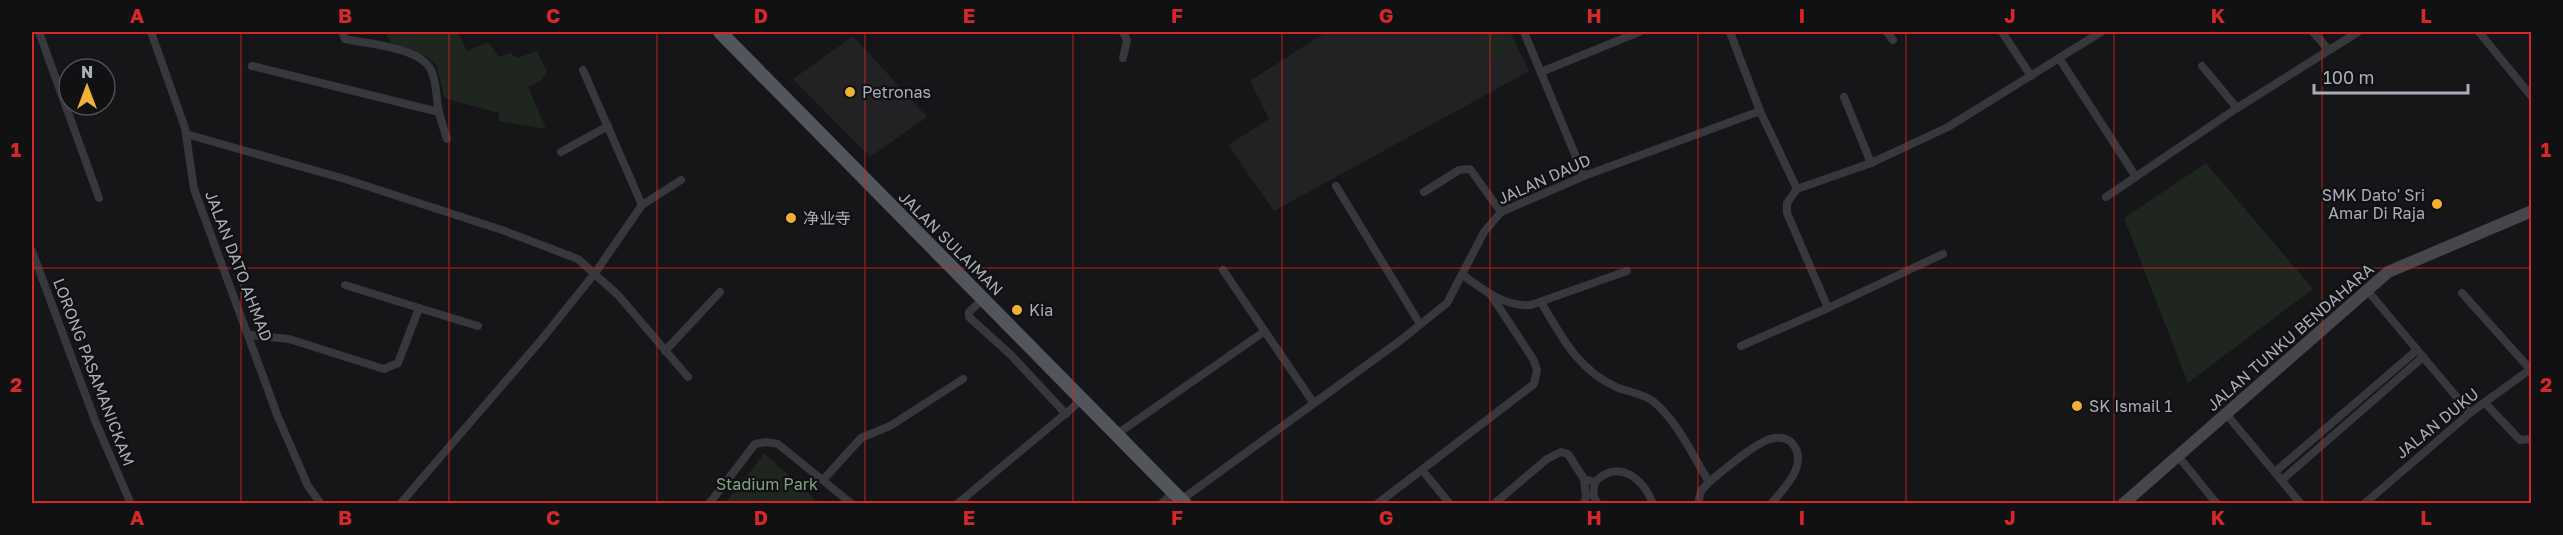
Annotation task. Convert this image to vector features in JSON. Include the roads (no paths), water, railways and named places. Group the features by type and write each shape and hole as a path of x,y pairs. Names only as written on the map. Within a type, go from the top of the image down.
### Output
{"main road":[{"name":"JALAN SULAIMAN","path":"720,32 1180,499"}],"street":[{"path":"39,32 99,198"},
{"name":"JALAN DATO AHMAD","path":"151,32 186,134 194,189 285,433 308,486 321,504"},
{"path":"342,32 345,39 393,48 422,59 431,69 447,139"},
{"path":"1123,32 1127,40 1123,58"},
{"path":"1524,32 1584,176"},
{"path":"1541,72 1639,32"},
{"path":"1730,32 1760,111 1797,189"},
{"path":"1887,32 1893,40"},
{"path":"2002,32 2031,76"},
{"path":"1828,308 1787,213 1787,203 1797,189 1870,162 1948,127 2102,32"},
{"path":"2313,32 2328,49"},
{"path":"2106,197 2237,108 2358,32"},
{"path":"2479,32 2532,97"},
{"path":"2059,58 2136,177"},
{"path":"252,66 439,112"},
{"path":"2202,66 2237,108"},
{"path":"583,70 642,205"},
{"path":"1844,97 1870,162"},
{"name":"JALAN DAUD","path":"1161,504 1180,499 1447,303 1484,232 1502,212 1584,176 1760,111"},
{"path":"561,152 608,126"},
{"path":"186,134 345,179 502,230 578,259 618,295 688,377"},
{"path":"1424,192 1459,170 1470,169 1502,212"},
{"path":"400,504 595,273 642,205 681,180"},
{"path":"1336,186 1420,324"},
{"name":"JALAN TUNKU BENDAHARA","path":"2123,504 2388,272 2532,211"},
{"name":"LORONG PASAMANICKAM","path":"32,251 96,423 131,504"},
{"path":"1741,346 1943,254"},
{"path":"1223,270 1313,402"},
{"path":"1463,275 1491,295 1520,306 1541,302 1627,271"},
{"path":"345,285 478,326"},
{"path":"2367,290 2470,413"},
{"path":"665,351 720,292"},
{"path":"2462,293 2531,369"},
{"path":"1377,504 1534,384 1537,370 1533,359 1491,295"},
{"path":"983,299 969,312 969,317 1011,355 1066,414"},
{"path":"1541,302 1577,360 1590,372 1615,386 1653,400 1671,420 1709,482"},
{"path":"250,335 289,339 384,369 398,363 419,308"},
{"path":"1117,434 1264,331"},
{"path":"1011,355 1027,343"},
{"path":"2275,472 2417,350"},
{"path":"2282,480 2423,357"},
{"name":"JALAN DUKU","path":"2364,504 2470,413 2531,369"},
{"path":"824,479 861,438 890,426 963,379"},
{"path":"957,504 1083,399"},
{"path":"2485,403 2520,440 2532,439"},
{"path":"2227,415 2301,504"},
{"path":"1698,504 1701,491 1709,482 1768,439 1786,438 1793,444 1796,452 1797,468 1791,480 1771,504"},
{"path":"709,504 754,444 766,442 778,444 852,504"},
{"path":"1494,504 1557,452 1568,454 1584,479 1586,496 1584,504"},
{"path":"2178,456 2217,504"},
{"path":"1422,470 1450,504"},
{"path":"1598,504 1593,495 1595,482 1603,474 1615,471 1636,478 1650,495 1653,504"},
{"path":"1584,479 1595,482"}],"place":[{"name":"Petronas","path":"850,92"},
{"name":"SMK Dato' Sri Amar Di Raja","path":"2437,204"},
{"name":"净业寺","path":"791,218"},
{"name":"Kia","path":"1017,310"},
{"name":"SK Ismail 1","path":"2077,406"}],"park label":[{"name":"Stadium Park","path":"767,484"}]}
